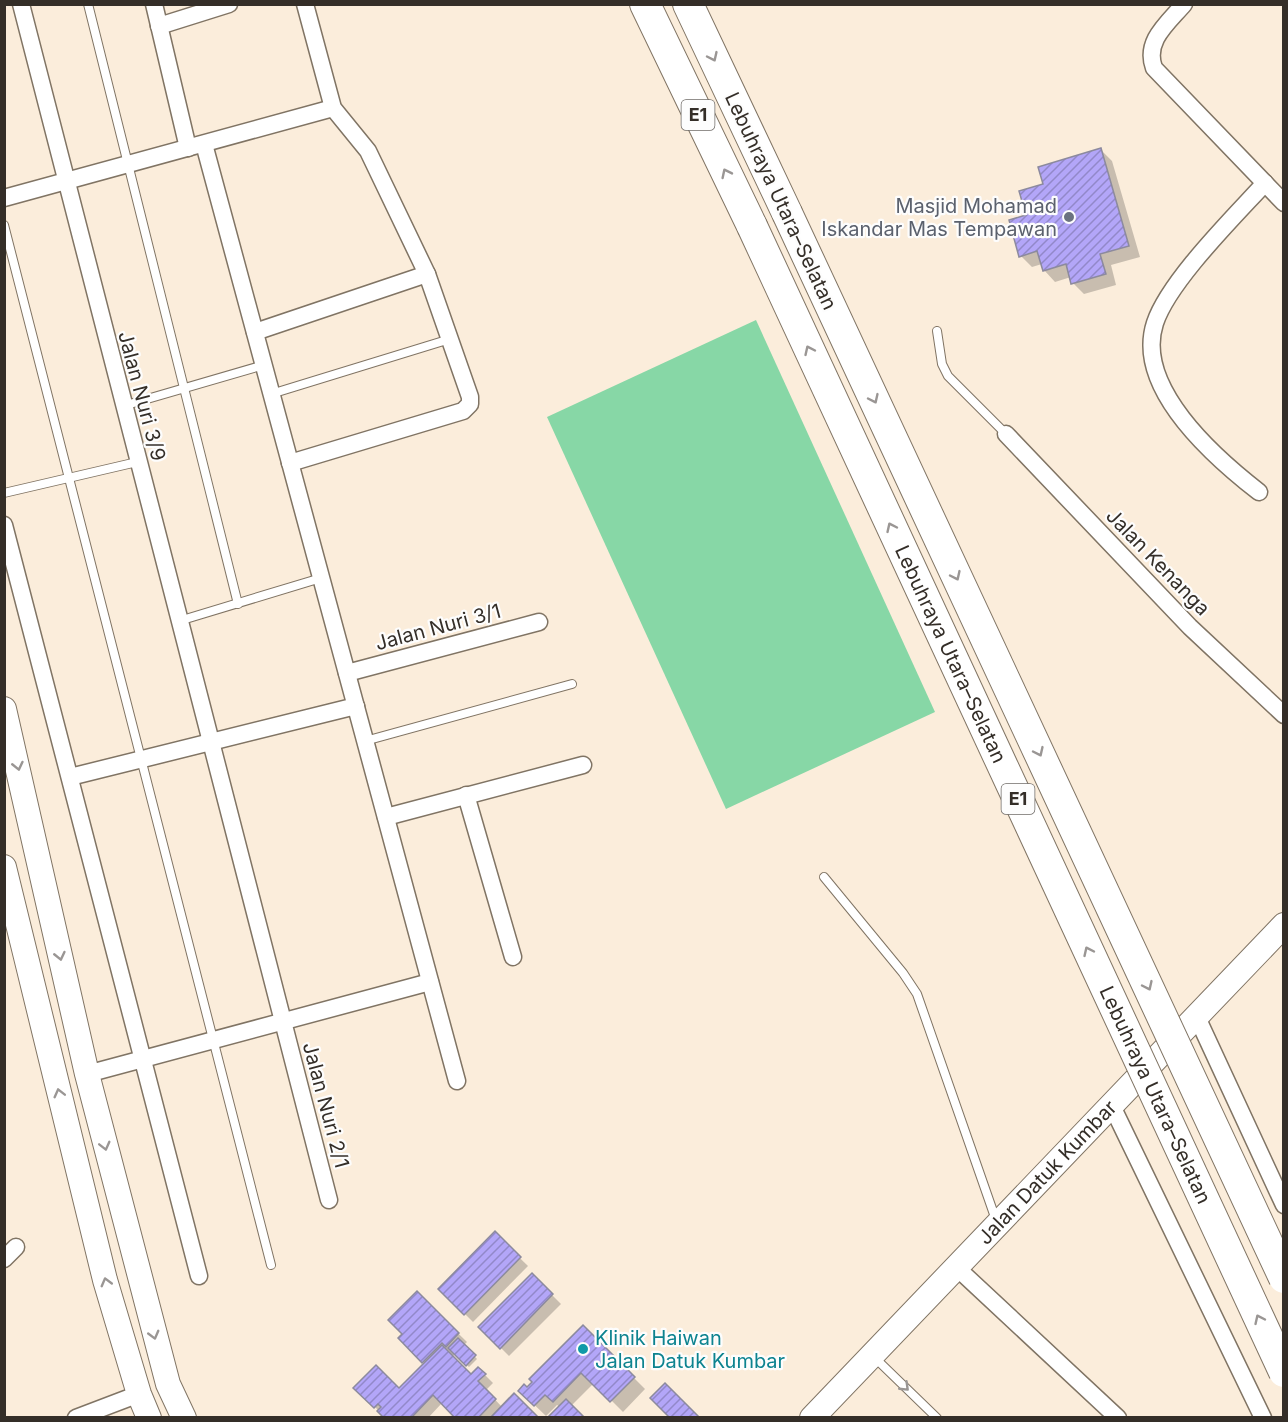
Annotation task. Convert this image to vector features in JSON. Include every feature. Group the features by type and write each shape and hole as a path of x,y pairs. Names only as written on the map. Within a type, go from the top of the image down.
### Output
{"highway":[{"name":"Lebuhraya Utara–Selatan","path":"645,4 752,226 1284,1372"},
{"name":"Lebuhraya Utara–Selatan","path":"688,4 1284,1278"}],"main road":[{"path":"4,709 87,1074 168,1384 184,1418"},
{"path":"4,867 105,1280 138,1394 149,1418"},
{"name":"Jalan Datuk Kumbar","path":"812,1418 1110,1104 1284,925"}],"street":[{"name":"Jalan Nuri 3/9","path":"21,4 64,182 210,742"},
{"path":"154,4 255,332 457,1082"},
{"path":"159,26 229,4"},
{"path":"290,463 464,411 470,404 470,397 428,274 368,151 333,108 305,4"},
{"path":"1184,4 1153,39 1150,57 1154,68 1284,203"},
{"path":"4,198 333,108"},
{"path":"1259,492 1204,446 1185,424 1155,364 1151,343 1156,322 1166,301 1201,255 1265,183"},
{"path":"255,332 428,274"},
{"name":"Jalan Kenanga","path":"1006,434 1190,627 1284,715"},
{"path":"4,525 199,1276"},
{"name":"Jalan Nuri 3/1","path":"346,673 539,622"},
{"path":"69,777 356,705"},
{"name":"Jalan Nuri 2/1","path":"210,742 329,1200"},
{"path":"386,817 583,765"},
{"path":"466,795 513,957"},
{"path":"87,1074 430,982"},
{"path":"1196,1016 1284,1205"},
{"path":"1110,1104 1263,1418"},
{"path":"956,1267 1118,1418"},
{"path":"76,1418 98,1413 138,1394"}],"lane":[{"path":"88,4 126,165 238,604"},
{"path":"4,225 271,1265"},
{"path":"937,331 942,364 948,376 1006,434"},
{"path":"271,394 450,339"},
{"path":"123,406 264,365"},
{"path":"4,493 137,462"},
{"path":"179,621 321,578"},
{"path":"365,741 572,684"},
{"path":"824,877 903,973 917,994 997,1223"},
{"path":"872,1356 938,1418"}],"green space":[{"path":"756,320 935,712 726,809 547,417"}],"building":[{"name":"Masjid Mohamad Iskandar Mas Tempawan","path":"1101,148 1129,246 1100,254 1106,274 1071,284 1066,264 1043,271 1037,251 1019,257 1009,220 1026,215 1019,191 1043,184 1038,167"},
{"path":"495,1231 521,1257 464,1315 438,1289"},
{"path":"532,1273 553,1294 500,1349 478,1327"},
{"path":"417,1291 459,1333 446,1347 442,1343 422,1363 398,1338 402,1334 388,1320"},
{"name":"Klinik Haiwan Jalan Datuk Kumbar","path":"583,1325 635,1377 610,1402 581,1373 553,1402 545,1395 534,1406 518,1391 524,1384 527,1387 532,1382 529,1379"},
{"path":"458,1338 476,1355 466,1366 448,1348"},
{"path":"442,1345 471,1374 478,1367 486,1374 478,1381 496,1399 478,1418 455,1418 433,1395 411,1418 384,1418 377,1411 381,1407 378,1404 374,1408 353,1388 376,1365 399,1388"},
{"path":"665,1383 700,1418 670,1418 650,1398"},
{"path":"514,1393 539,1418 490,1418"},
{"path":"566,1399 585,1418 547,1418"}],"place":[{"name":"Masjid Mohamad Iskandar Mas Tempawan","path":"1069,217"},
{"name":"Klinik Haiwan Jalan Datuk Kumbar","path":"583,1349"}]}
